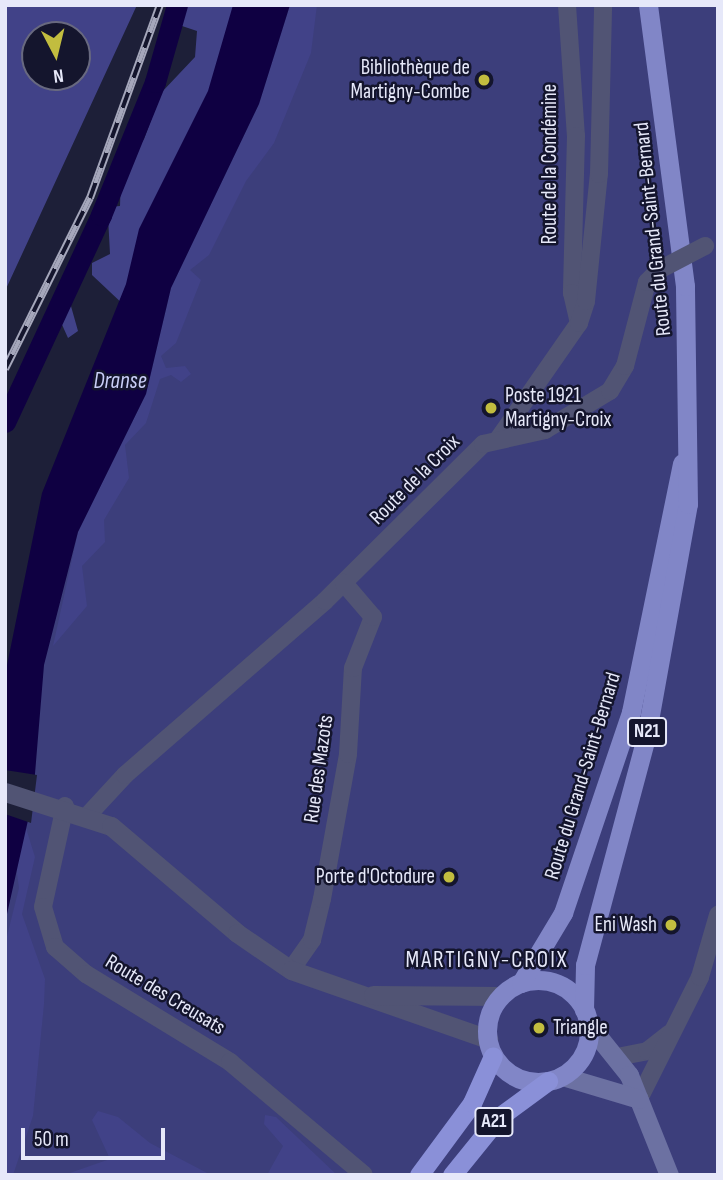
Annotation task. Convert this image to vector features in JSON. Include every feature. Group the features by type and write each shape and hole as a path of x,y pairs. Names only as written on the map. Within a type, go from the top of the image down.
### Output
{"highway":[{"name":"A21","path":"422,1170 472,1103 490,1048"},
{"name":"A21","path":"452,1175 499,1117 555,1078"}],"main road":[{"name":"Route du Grand-Saint-Bernard","path":"555,1078 582,1058 586,1017 585,965 642,751 672,608 688,504 685,286 648,5"},
{"name":"Route du Grand-Saint-Bernard","path":"501,996 521,983 564,913 631,712 674,488 687,449"},
{"path":"521,983 558,984 617,1057 639,1099 669,1175"},
{"path":"501,996 489,1016 490,1048 519,1078 555,1078 639,1099"}],"street":[{"name":"Route de la Condémine","path":"567,5 576,136 572,293 579,323"},
{"name":"Route de la Croix","path":"89,814 125,775 344,583 472,454 499,438 579,323 599,174 603,5"},
{"path":"499,438 552,427 610,391 625,366 647,282 659,270 711,245"},
{"name":"Rue des Mazots","path":"298,973 312,940 322,899 348,754 353,668 373,617 344,583"},
{"path":"5,792 89,814 298,973 490,1048"},
{"name":"Route des Creusats","path":"65,806 43,907 55,947 86,974 230,1062 364,1175"},
{"path":"639,1099 700,977 718,915"},
{"path":"354,994 501,996"},
{"path":"617,1057 647,1051 672,1031"}],"shaded area":[{"path":"5,5 137,5 5,291"},
{"path":"184,5 247,5 126,307 92,275 92,263 110,254 108,217 67,292 78,331 68,338 59,318 46,320 45,314 97,208 120,206 121,172 144,139 161,93 195,57 197,31 182,26 161,57"},
{"path":"269,5 718,5 718,1175 5,1175 5,832 59,521"},
{"path":"290,5 317,5 311,53 274,143 246,181 209,255 190,270 201,280 176,343 161,356 166,368 185,366 191,374 181,382 171,375 160,379 146,423 125,445 129,478 104,520 105,542 82,566 87,606 53,646 78,532 146,394 171,288 259,104"},
{"path":"26,828 35,857 22,914 45,979 44,1004 33,1116 13,1175 5,1175 5,944 19,888 13,845"},
{"path":"98,1111 118,1117 150,1143 211,1175 64,1175 110,1159 92,1120"},
{"path":"265,1115 276,1117 337,1175 267,1175 283,1146 264,1124"}],"water":[{"name":"Dranse","path":"233,5 290,5 259,104 171,288 146,394 78,532 44,665 33,798 5,923 5,675 42,493 126,284 139,229 208,91"}],"pier":[{"path":"5,770 37,775 31,823 5,814"}],"waterway":[{"path":"5,422 101,215 155,82 177,5"}],"railway":[{"path":"5,369 90,198 160,5"}],"place":[{"name":"Bibliothèque de Martigny-Combe","path":"484,80"},
{"name":"Poste 1921 Martigny-Croix","path":"491,408"},
{"name":"Porte d'Octodure","path":"449,877"},
{"name":"Eni Wash","path":"671,925"},
{"name":"Triangle","path":"539,1028"}],"district":[{"name":"MARTIGNY-CROIX","path":"487,960"}]}
